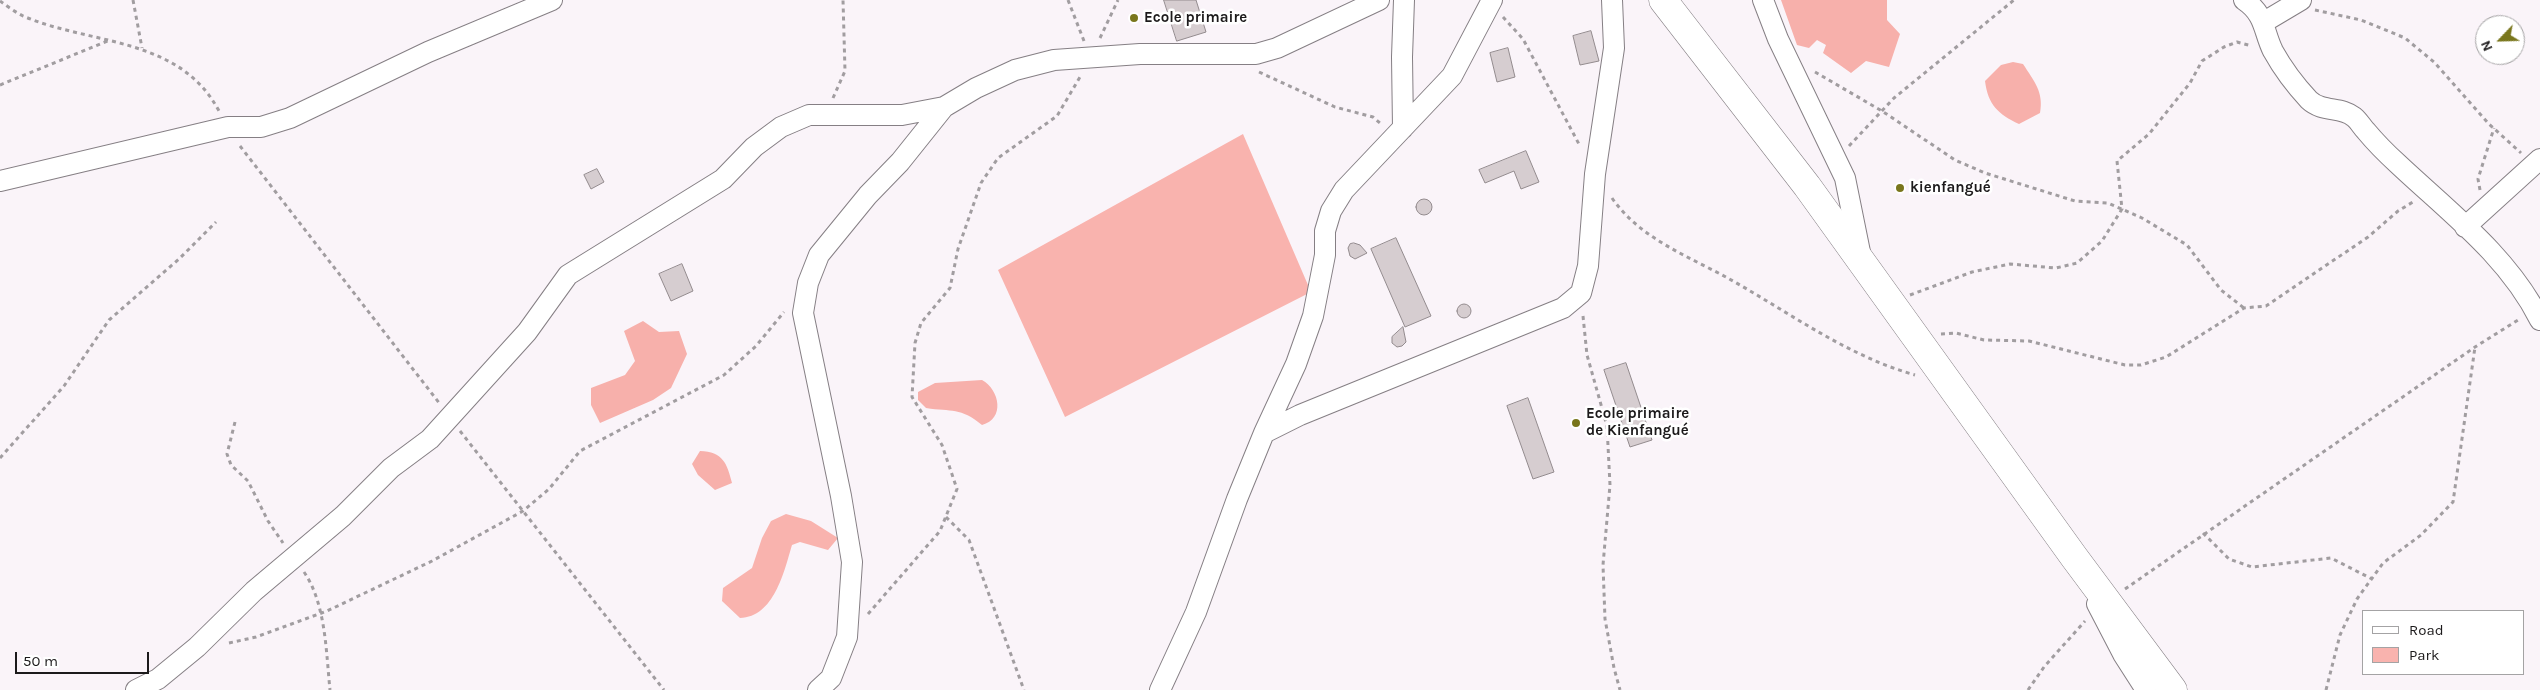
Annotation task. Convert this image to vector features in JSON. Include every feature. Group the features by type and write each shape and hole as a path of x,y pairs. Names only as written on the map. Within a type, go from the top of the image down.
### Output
{"main road":[{"path":"1663,0 1862,261 1916,335 2074,558 2102,604 2173,690"}],"street":[{"path":"0,191 7,179 228,127 261,127 290,118 428,52 552,0"},
{"path":"136,690 158,679 192,651 254,591 343,516 391,468 430,439 528,332 568,275 723,179 754,147 781,127 809,115 902,115 944,106 976,88 1015,70 1054,60 1140,54 1256,54 1276,48 1379,0"},
{"path":"1399,131 1404,0"},
{"path":"1264,433 1309,411 1563,308 1581,293 1588,266 1596,174 1614,48 1612,0"},
{"path":"1763,0 1787,56 1845,178 1862,261"},
{"path":"2244,0 2253,6 2264,22 2272,50 2286,73 2310,100 2319,108 2346,112 2353,116 2383,150 2429,191 2523,289 2537,315"},
{"path":"1160,690 1196,612 1264,433 1296,364 1313,316 1325,255 1325,231 1331,211 1344,190 1452,76 1490,1"},
{"path":"2264,22 2297,2"},
{"path":"818,690 830,678 847,637 852,562 841,496 803,313 808,283 819,254 868,195 900,162 944,106"},
{"path":"2465,227 2537,162"},
{"path":"2102,604 2123,654 2146,690"}],"path":[{"path":"133,0 142,49"},
{"path":"809,115 832,101 844,71 843,0"},
{"path":"1068,0 1091,57"},
{"path":"847,637 940,532 957,488 942,445 912,397 915,343 921,323 950,288 958,249 981,183 998,158 1057,116 1091,57 1118,0"},
{"path":"1836,159 1894,98 2014,0"},
{"path":"0,1 22,15 142,49 191,74 214,103 228,127"},
{"path":"1490,1 1523,39 1596,174 1620,210 1657,241 1732,280 1849,350 1885,367 1917,376"},
{"path":"2297,2 2361,20 2405,38 2434,62 2494,128 2537,162"},
{"path":"0,84 111,39"},
{"path":"1892,302 1982,270 2010,264 2056,268 2076,263 2102,241 2122,209 2117,161 2149,134 2190,83 2202,61 2224,47 2237,42 2272,50"},
{"path":"1787,56 1882,111 1955,160 1985,173 2075,201 2108,203 2122,209 2187,245 2221,290 2244,308"},
{"path":"1256,71 1335,107 1373,117 1399,131"},
{"path":"2484,210 2478,179 2494,128"},
{"path":"1916,335 1956,333 1984,340 2029,341 2125,365 2141,364 2166,357 2244,308 2266,306 2290,291 2321,267 2368,237 2398,211 2429,191"},
{"path":"0,458 64,386 109,320 179,259 216,222"},
{"path":"1581,293 1587,355 1607,426 1610,485 1603,565 1605,610 1614,668 1620,690"},
{"path":"192,651 256,637 328,611 432,561 523,511 549,490 580,451 724,375 756,346 785,311"},
{"path":"2028,690 2044,667 2102,604 2475,347 2537,315"},
{"path":"2326,690 2340,635 2357,598 2383,563 2421,535 2453,502 2475,347"},
{"path":"946,518 970,540 1024,690"},
{"path":"2203,533 2229,558 2252,567 2331,558 2372,579"}],"green space":[{"path":"1243,134 1311,292 1065,417 998,270"},
{"path":"786,514 811,521 838,538 828,550 800,542 792,545 781,580 769,602 752,616 740,618 722,601 723,588 752,568 762,538 771,521"}],"shaded area":[{"path":"1781,0 1887,0 1887,20 1900,34 1889,67 1866,61 1851,73 1823,53 1826,45 1817,40 1809,48 1797,45"},
{"path":"2013,62 2023,64 2037,87 2041,99 2040,113 2019,124 1995,108 1986,89 1985,81 2001,65"},
{"path":"643,321 659,332 679,331 687,354 671,388 653,400 600,423 591,405 591,388 625,375 635,361 624,331"},
{"path":"982,380 993,390 996,397 997,411 989,422 982,425 968,415 949,410 926,408 918,400 918,392 935,383"},
{"path":"700,451 714,454 723,460 732,483 715,490 698,475 692,464"}],"building":[{"path":"1164,0 1196,0 1206,32 1177,41"},
{"path":"1591,31 1599,61 1580,65 1573,36"},
{"path":"1508,48 1515,77 1497,82 1490,53"},
{"path":"1526,151 1539,182 1521,189 1514,171 1485,183 1479,170"},
{"path":"597,169 604,182 591,189 584,175"},
{"path":"1424,199 1432,207 1424,215 1416,207"},
{"path":"1396,238 1431,316 1405,327 1371,249"},
{"path":"1350,244 1360,245 1367,253 1355,259 1350,256 1348,248"},
{"path":"682,264 693,291 671,301 659,274"},
{"path":"1461,304 1467,304 1471,311 1467,318 1461,318 1457,314 1457,308"},
{"path":"1403,327 1406,342 1402,346 1397,347 1392,343 1392,337"},
{"path":"1626,363 1652,440 1630,447 1604,370"},
{"path":"1528,398 1554,472 1533,479 1507,406"}],"place":[{"name":"Ecole primaire","path":"1134,18"},
{"name":"kienfangué","path":"1900,188"},
{"name":"Ecole primaire de Kienfangué","path":"1576,423"}]}
